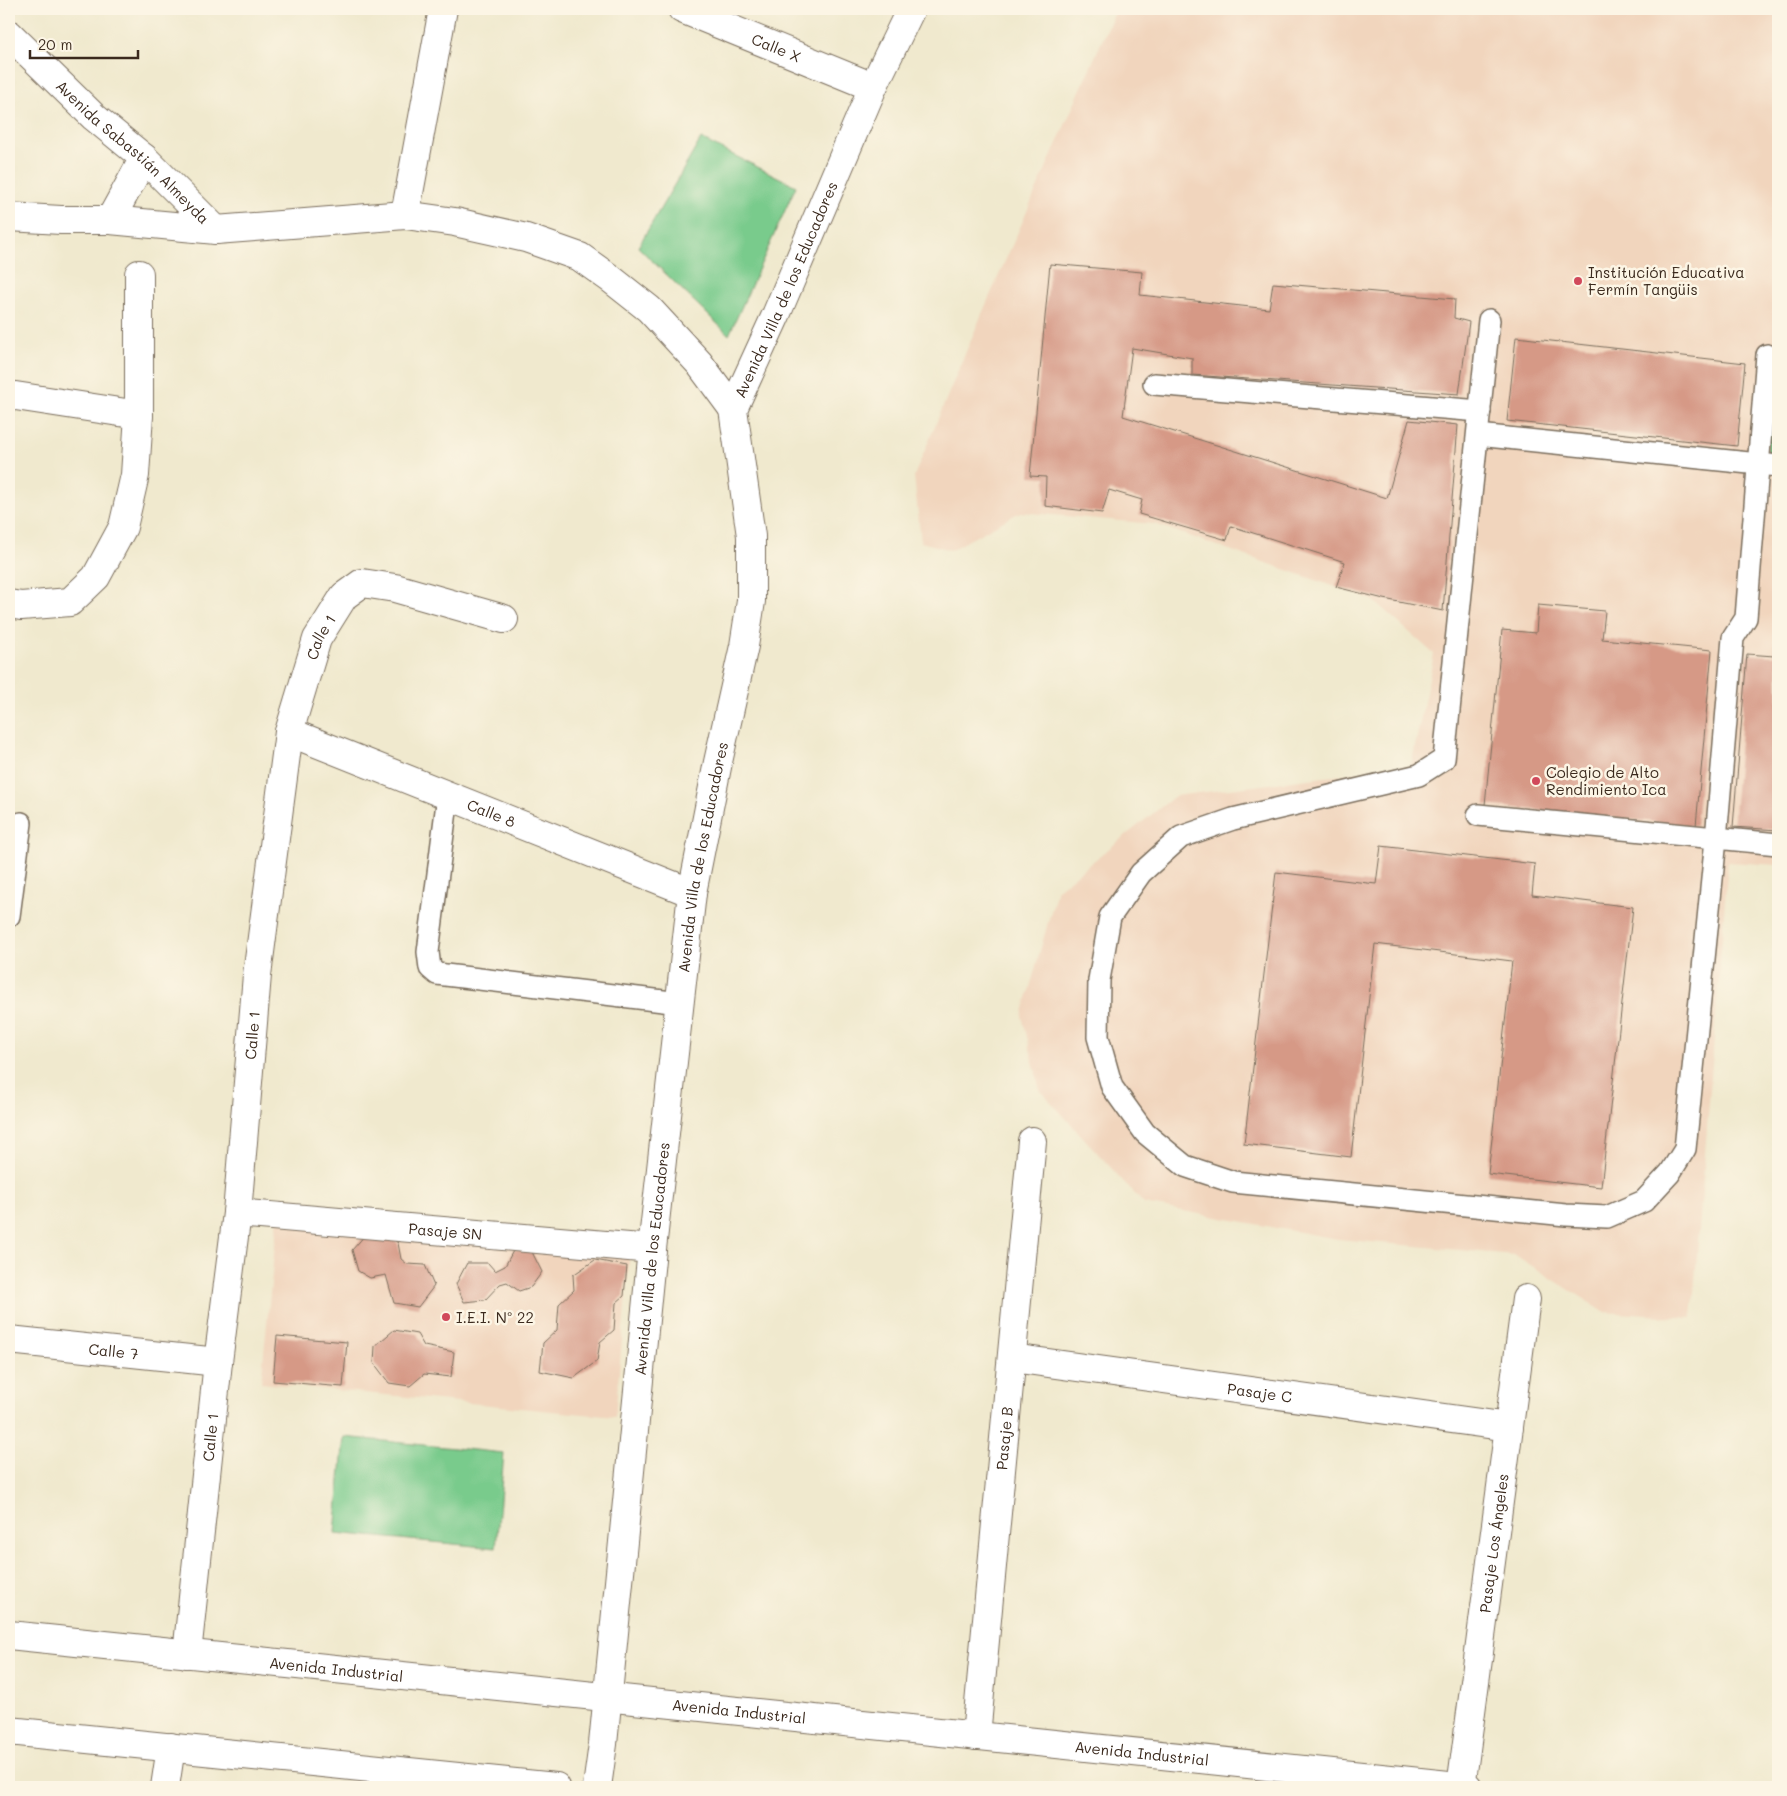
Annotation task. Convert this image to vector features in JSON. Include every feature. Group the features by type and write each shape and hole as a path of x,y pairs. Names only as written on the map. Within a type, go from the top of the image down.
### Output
{"street":[{"path":"405,215 443,9"},
{"name":"Calle X","path":"682,9 873,87"},
{"name":"Avenida Villa de los Educadores","path":"597,1787 603,1744 652,1249 692,894 718,762 744,646 751,602 751,536 733,409 776,315 873,87 911,9"},
{"name":"Avenida Sabastián Almeyda","path":"9,34 94,117 144,158 216,230"},
{"path":"110,220 144,158"},
{"path":"216,230 405,215 455,222 526,238 580,257 649,309 699,363 733,409"},
{"name":"Avenida Sabastián Almeyda","path":"9,216 61,220 110,220 216,230"},
{"path":"9,604 21,606 70,602 96,577 123,527 135,475 139,415 139,274"},
{"path":"9,395 139,415"},
{"name":"Calle 1","path":"188,1654 218,1362 237,1212 258,975 289,732 317,639 344,596 362,583 395,588 504,619"},
{"name":"Calle 8","path":"289,732 692,894"},
{"name":"Pasaje B","path":"976,1736 1032,1141"},
{"name":"Pasaje SN","path":"237,1212 652,1249"},
{"name":"Pasaje Los Ángeles","path":"1463,1787 1526,1299"},
{"name":"Calle 7","path":"9,1340 218,1362"},
{"name":"Pasaje C","path":"1012,1358 1508,1427"},
{"name":"Avenida Industrial","path":"9,1635 976,1736 1295,1778 1463,1787"},
{"path":"9,1731 556,1787"},
{"path":"165,1787 171,1748"}],"lane":[{"path":"1489,320 1444,759 1418,775 1233,819 1181,837 1142,873 1110,917 1099,980 1098,1037 1112,1087 1145,1134 1185,1166 1233,1182 1566,1215 1607,1217 1644,1201 1670,1173 1685,1149 1716,840 1733,638 1746,618 1768,465 1767,355"},
{"path":"1154,384 1480,411"},
{"path":"1478,435 1768,465"},
{"path":"448,795 428,952 430,968 436,974 680,1003"},
{"path":"1478,815 1716,840 1778,844"},
{"path":"9,916 21,823"}],"shaded area":[{"name":"Colegio de Alto Rendimiento Ica","path":"1116,9 1778,9 1778,865 1728,862 1692,1318 1604,1312 1515,1255 1338,1239 1144,1204 1040,1090 1022,1016 1057,890 1175,796 1411,766 1434,654 1373,600 1155,524 1020,512 951,550 921,542 914,476 981,316"},
{"name":"I.E.I. Nº 22","path":"278,1215 630,1251 615,1417 261,1383"}],"green space":[{"path":"701,139 796,186 729,335 638,247"},
{"path":"1776,347 1778,347 1778,453 1767,451"},
{"path":"344,1437 504,1453 496,1548 335,1533"}],"building":[{"path":"1050,264 1142,272 1140,295 1269,309 1273,283 1455,299 1454,318 1469,322 1459,394 1192,375 1192,358 1132,348 1123,416 1387,498 1409,420 1458,425 1443,611 1336,587 1345,562 1231,526 1227,540 1139,514 1142,500 1109,490 1102,513 1045,506 1046,477 1030,476"},
{"path":"1516,337 1745,363 1737,446 1507,421"},
{"path":"1538,605 1605,611 1602,639 1712,650 1696,826 1485,805 1502,630 1536,633"},
{"path":"1777,614 1778,830 1733,827 1747,654 1774,656"},
{"path":"1381,846 1535,864 1532,895 1633,907 1601,1187 1488,1174 1512,961 1375,944 1351,1157 1244,1144 1276,872 1376,884"},
{"path":"383,1232 398,1243 401,1259 407,1264 425,1265 434,1286 418,1307 394,1303 386,1275 370,1278 358,1271 352,1250 367,1233"},
{"path":"514,1249 532,1252 542,1272 531,1287 519,1291 507,1282 500,1284 485,1300 464,1302 456,1284 467,1263 488,1263 495,1271 505,1266"},
{"path":"595,1260 627,1266 624,1296 616,1303 614,1330 600,1342 597,1361 574,1378 540,1371 543,1343 557,1330 559,1304 574,1290 573,1275"},
{"path":"394,1330 417,1334 424,1346 454,1352 451,1377 424,1374 410,1386 389,1383 374,1363 375,1346"},
{"path":"277,1336 347,1342 343,1387 273,1381"}],"place":[{"name":"Institución Educativa Fermín Tangüis","path":"1578,281"},
{"name":"Colegio de Alto Rendimiento Ica","path":"1536,781"},
{"name":"I.E.I. Nº 22","path":"446,1317"}]}
